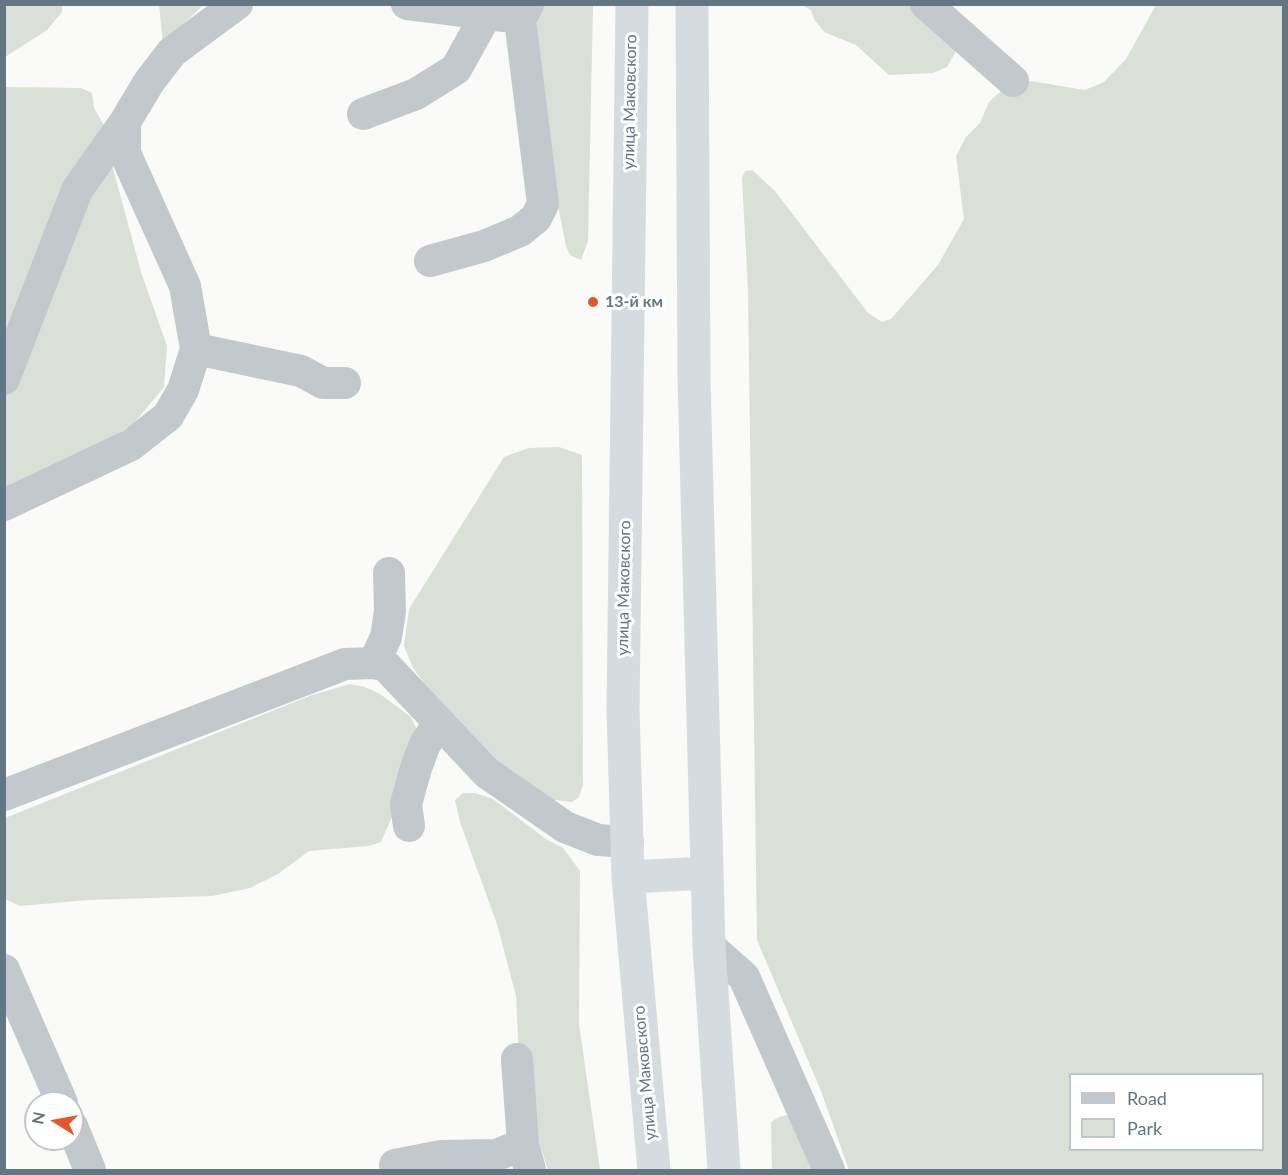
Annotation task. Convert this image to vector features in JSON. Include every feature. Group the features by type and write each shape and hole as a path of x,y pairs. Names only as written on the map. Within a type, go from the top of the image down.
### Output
{"highway":[{"name":"улица Маковского","path":"632,4 623,709 628,877 654,1170"},
{"path":"692,4 694,378 706,873 724,1170"},
{"path":"628,877 706,873"}],"street":[{"path":"4,379 77,190 125,122 149,82 172,52 237,4"},
{"path":"407,4 455,7 487,13 524,12 543,204 536,218 520,231 484,246 430,261"},
{"path":"926,4 1013,81"},
{"path":"363,114 416,94 456,69 487,13"},
{"path":"4,505 132,445 168,416 183,390 196,350 185,286 125,153 125,122"},
{"path":"196,350 301,371 323,383 345,383"},
{"path":"374,663 386,637 390,611 389,573"},
{"path":"4,795 345,664 374,663 386,666 487,773 565,827 598,840 628,842"},
{"path":"409,826 406,804 416,768 425,744 439,723"},
{"path":"709,946 744,977 829,1170"},
{"path":"8,986 56,1091"},
{"path":"395,1165 441,1156 527,1157 516,1059"},
{"path":"82,1151 90,1170"}],"green space":[{"path":"5,4 62,5 62,12 47,30 5,57"},
{"path":"159,4 203,5 163,45"},
{"path":"544,5 593,5 588,241 581,260 570,255 566,246 550,166 536,32 537,21"},
{"path":"802,5 915,5 957,43 955,53 947,67 933,73 889,75 856,45 824,32 814,19 811,10"},
{"path":"1156,5 1283,5 1283,1170 849,1170 821,1091 757,940 748,291 742,178 745,171 752,170 775,191 868,313 882,322 891,319 938,265 964,219 956,156 966,137 980,123 989,102 1009,84 1031,81 1085,90 1104,82 1126,59"},
{"path":"5,87 81,88 92,93 94,108 106,129 107,146 141,272 167,346 164,387 135,422 96,449 5,493"},
{"path":"559,447 582,455 583,785 579,797 572,802 546,799 503,767 424,683 413,668 404,646 409,609 504,457 529,448"},
{"path":"350,684 365,687 380,694 411,717 416,728 398,803 381,842 368,846 309,851 278,874 250,888 212,896 88,900 20,906 5,899 5,818 312,695"},
{"path":"463,793 475,793 493,799 546,839 563,848 580,871 579,1024 600,1170 548,1170 520,1081 516,996 497,924 460,822 455,800"},
{"path":"788,1115 814,1170 772,1170 771,1122"}],"place":[{"name":"13-й км","path":"593,302"}]}
